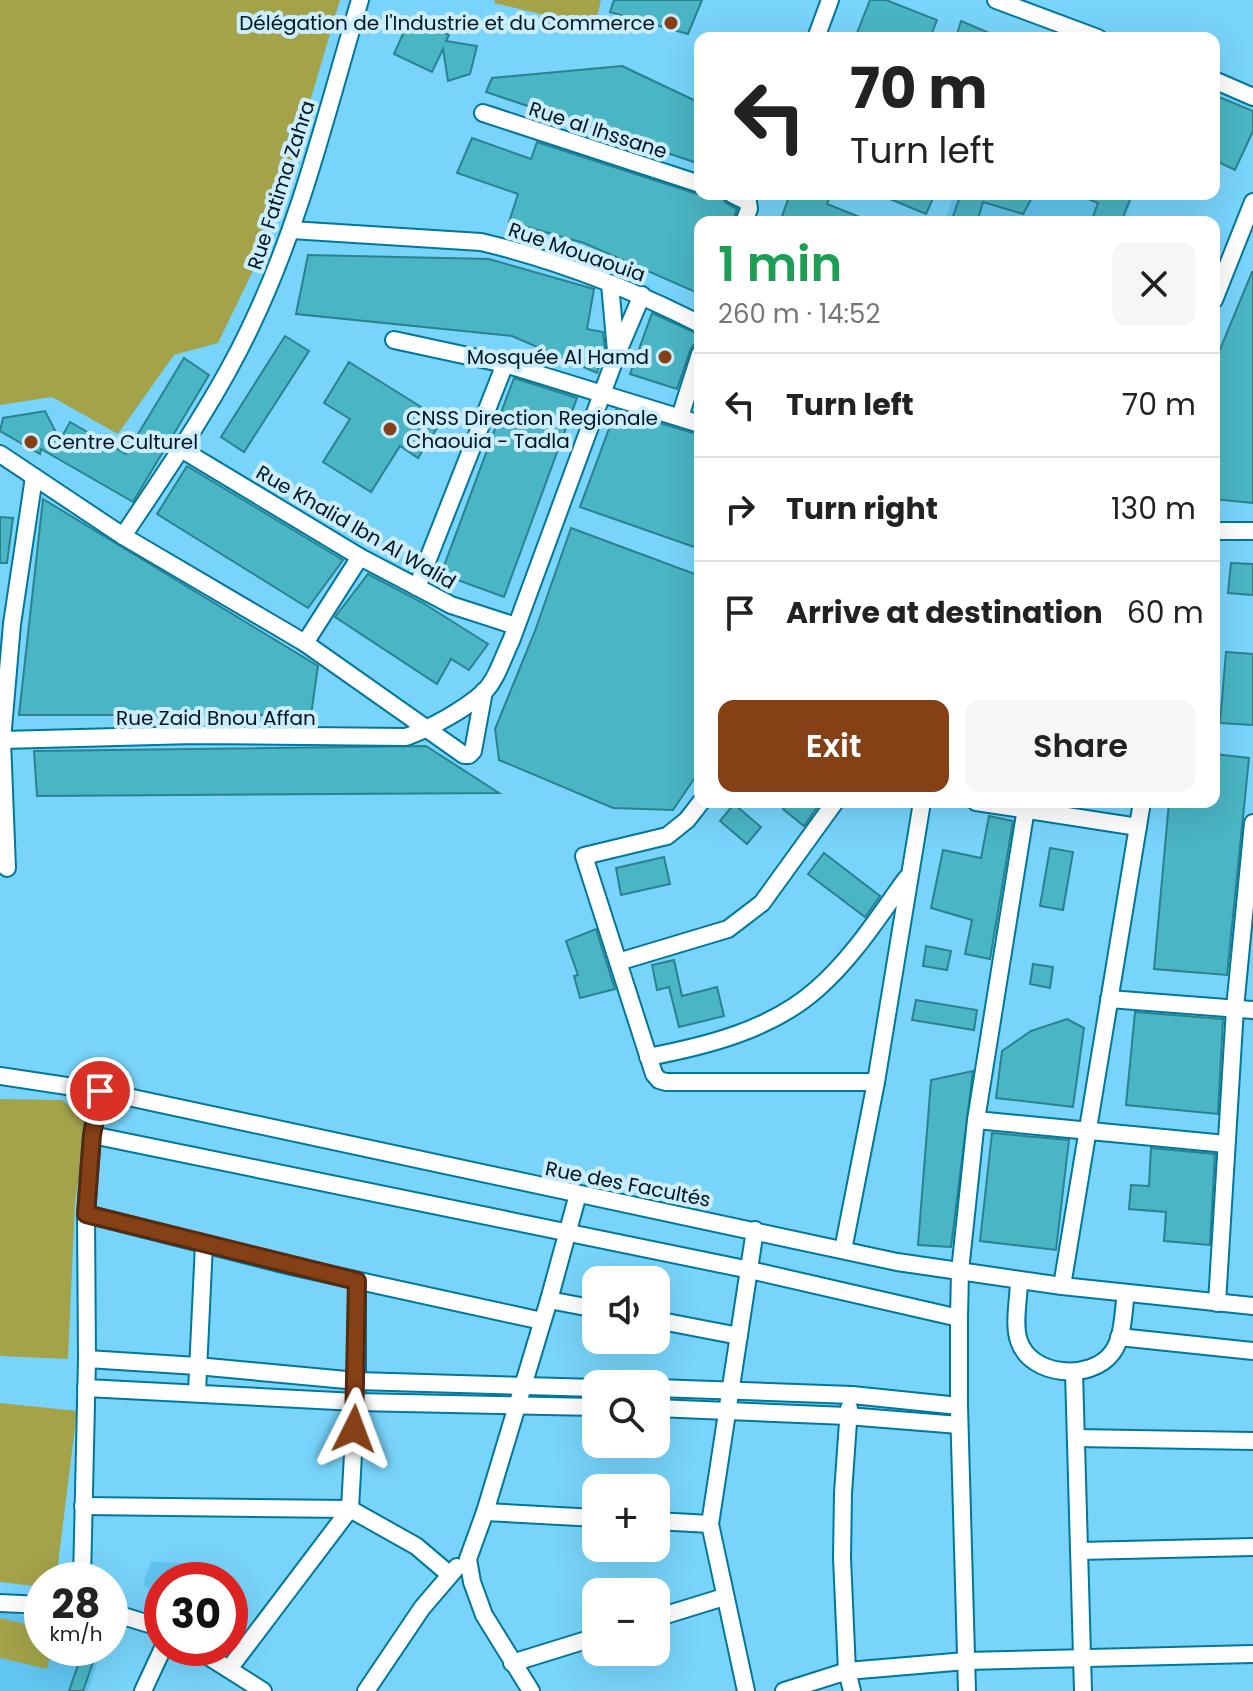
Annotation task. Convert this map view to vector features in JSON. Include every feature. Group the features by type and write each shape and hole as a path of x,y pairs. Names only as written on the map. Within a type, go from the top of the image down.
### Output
{"street":[{"name":"Rue Fatima Zahra","path":"123,536 181,449 250,329 291,230 360,0"},
{"path":"818,32 830,0"},
{"path":"996,0 1082,32"},
{"path":"1220,82 1253,83"},
{"path":"1220,82 1253,97"},
{"name":"Rue al Ihssane","path":"483,113 694,182"},
{"path":"1220,285 1253,202"},
{"name":"Rue Mouaouia","path":"291,230 481,242 511,249 642,295 694,321"},
{"path":"610,284 616,356"},
{"path":"0,454 123,536 305,643 429,728 453,749 469,755 473,751 484,691 494,677 516,626 616,356 642,295"},
{"path":"394,340 505,364 694,422"},
{"path":"417,587 505,364"},
{"path":"680,417 694,373"},
{"name":"Rue Khalid Ibn Al Walid","path":"181,449 360,557 451,605 516,626"},
{"path":"7,868 2,740 12,624 34,477"},
{"path":"1220,531 1253,531"},
{"path":"305,643 360,557"},
{"name":"Rue Zaid Bnou Affan","path":"2,740 194,735 406,737 429,728 484,691"},
{"path":"696,808 667,836 584,856 648,1057 659,1080 876,1082"},
{"path":"618,962 728,929 762,903 831,808"},
{"path":"843,1250 876,1082 921,808"},
{"path":"967,1691 959,1425 960,1271 976,1120 1026,808"},
{"path":"1037,808 1138,827"},
{"path":"1062,1286 1141,808"},
{"path":"1217,1303 1235,1008 1253,823"},
{"path":"648,1057 720,1040 764,1023 792,1007 817,989 838,967 908,877"},
{"path":"1109,999 1253,1010"},
{"name":"Rue des Facultés","path":"0,1076 100,1091 843,1250 1062,1286 1253,1306"},
{"path":"82,1562 87,1359 86,1214 92,1135 100,1091"},
{"path":"976,1120 1226,1144"},
{"path":"92,1135 750,1270 959,1318"},
{"path":"531,1691 484,1615 472,1582 468,1559 549,1300 578,1194"},
{"path":"86,1214 357,1281 542,1321"},
{"path":"746,1691 710,1524 755,1230"},
{"path":"197,1392 204,1244"},
{"path":"1019,1280 1017,1337 1023,1351 1034,1362 1050,1370 1074,1372 1112,1354 1119,1337 1126,1293"},
{"path":"229,1669 350,1509 357,1381 357,1281"},
{"path":"549,1300 582,1306"},
{"path":"670,1323 739,1336"},
{"path":"1119,1337 1253,1351"},
{"path":"87,1359 357,1381 582,1388"},
{"path":"1074,1372 1083,1691"},
{"path":"86,1388 356,1402 582,1407"},
{"path":"670,1388 852,1395 959,1406"},
{"path":"852,1395 847,1416 842,1558 847,1671 852,1691"},
{"path":"670,1408 847,1416 959,1425"},
{"path":"1076,1438 1253,1441"},
{"path":"83,1506 350,1509 416,1546 449,1574"},
{"path":"485,1512 582,1517"},
{"path":"670,1522 710,1524"},
{"path":"1079,1551 1253,1547"},
{"path":"366,1691 422,1608 449,1574 468,1559"},
{"path":"670,1614 724,1597"},
{"path":"0,1603 24,1604"},
{"path":"512,1663 582,1641"},
{"path":"784,1691 847,1671 966,1661 1253,1654"},
{"path":"143,1691 155,1666"},
{"path":"224,1666 263,1691"}],"shaded area":[{"path":"0,0 340,0 271,234 218,343 174,355 118,434 52,397 0,405"},
{"path":"495,0 601,0 595,27 494,3"},
{"path":"952,200 1133,200 1126,216 947,216"},
{"path":"0,1099 62,1100 87,1122 75,1203 68,1359 0,1356"},
{"path":"0,1403 77,1411 58,1562 24,1562 24,1585 0,1582"},
{"path":"0,1609 24,1616 24,1666 96,1666 88,1691 0,1691"},
{"path":"0,1618 24,1624 24,1664 0,1658"}],"building":[{"name":"Délégation de l'Industrie et du Commerce","path":"614,0 702,0 688,34 610,12"},
{"path":"870,0 886,0 937,20 932,32 857,32"},
{"path":"410,18 449,35 446,41 477,46 470,74 448,81 443,49 432,72 394,54"},
{"path":"961,21 987,32 958,32"},
{"path":"622,66 694,100 694,162 486,92 492,78"},
{"path":"1220,97 1253,111 1253,131 1235,170 1220,163"},
{"path":"472,138 531,159 537,142 694,193 694,200 724,200 737,209 735,216 694,216 694,291 584,243 509,222 518,194 457,173"},
{"path":"788,200 829,200 827,204 857,216 782,216"},
{"path":"892,200 932,200 926,214"},
{"path":"959,200 1031,200 1023,214 983,202 979,216 953,216"},
{"path":"1091,200 1130,200 1123,216 1093,216 1098,203"},
{"path":"308,255 489,259 594,289 587,329 603,332 605,349 597,373 512,336 296,314"},
{"path":"1253,272 1253,503 1220,500 1220,349"},
{"name":"Mosquée Al Hamd","path":"652,313 694,332 694,345 677,389 630,374"},
{"path":"285,336 309,351 244,452 221,437"},
{"path":"184,358 209,375 133,502 41,449 40,454 0,431 3,418 45,411 60,440 70,422 126,454"},
{"name":"CNSS Direction Regionale Chaouia - Tadla","path":"349,362 442,420 418,458 400,446 371,492 323,462 350,419 324,403"},
{"path":"514,378 577,398 504,597 441,574"},
{"path":"616,410 694,433 694,547 580,507"},
{"path":"187,466 343,560 308,608 157,514"},
{"path":"43,499 318,666 311,715 19,715"},
{"path":"0,517 13,518 7,563 0,563"},
{"path":"571,528 694,574 694,779 673,810 613,808 499,760 495,729 535,631"},
{"path":"1231,563 1253,564 1253,595 1228,593"},
{"path":"368,574 423,603 488,644 469,670 451,659 437,684 335,617"},
{"path":"1226,652 1253,654 1253,725 1220,723"},
{"path":"426,746 499,793 37,796 34,751"},
{"path":"1220,755 1249,758 1227,975 1154,969 1168,808 1220,808"},
{"path":"731,808 739,808 761,827 747,844 720,821"},
{"path":"784,808 817,808 804,826"},
{"path":"989,816 1013,821 990,959 965,954 972,920 931,908 943,850 981,858"},
{"path":"1050,848 1073,852 1063,910 1040,906"},
{"path":"824,853 880,896 865,917 808,874"},
{"path":"664,857 670,884 621,895 616,868"},
{"path":"596,929 615,989 580,998 574,976 578,975 566,941"},
{"path":"926,946 951,951 947,970 923,966"},
{"path":"674,960 682,996 717,987 724,1016 679,1027 669,987 657,990 652,965"},
{"path":"1033,964 1053,967 1050,988 1030,984"},
{"path":"916,1000 977,1010 974,1030 912,1020"},
{"path":"1135,1012 1223,1019 1218,1114 1126,1105"},
{"path":"1067,1019 1084,1028 1073,1107 996,1098 1002,1051 1031,1031"},
{"path":"973,1071 951,1247 918,1245 931,1080"},
{"path":"992,1133 1069,1140 1056,1250 980,1241"},
{"path":"1151,1148 1215,1154 1210,1245 1164,1241 1166,1212 1129,1209 1131,1185 1149,1186"},
{"path":"78,1666 92,1666 83,1691 69,1691"}],"place":[{"name":"Délégation de l'Industrie et du Commerce","path":"671,23"},
{"name":"Mosquée Al Hamd","path":"665,357"},
{"name":"CNSS Direction Regionale Chaouia - Tadla","path":"390,429"},
{"name":"Centre Culturel","path":"31,442"}],"route":[{"path":"100,1091 92,1135 86,1214 357,1281 354,1429"}]}
